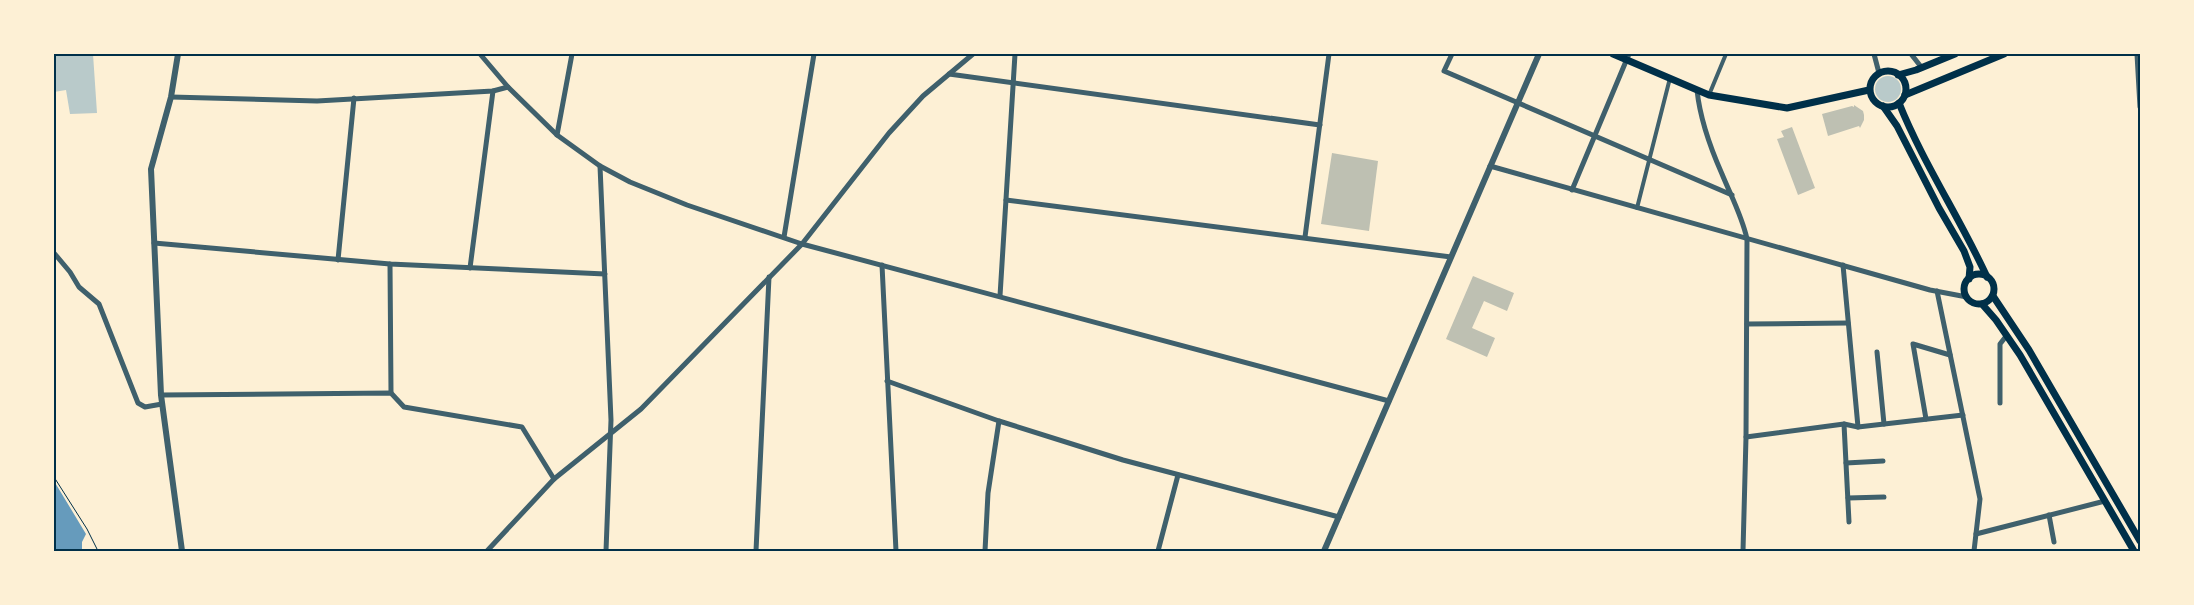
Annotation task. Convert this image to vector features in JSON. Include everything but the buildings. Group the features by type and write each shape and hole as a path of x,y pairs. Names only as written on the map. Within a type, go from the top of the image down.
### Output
{"main road":[{"path":"1613,54 1627,57 1709,95 1787,108 1869,90"},
{"path":"1898,75 1922,68 1955,54"},
{"path":"1904,95 2004,54"},
{"path":"1883,106 1891,107 1899,103 1906,88 1903,80 1892,72 1879,73 1874,77 1869,90 1875,101 1883,106 1897,126 1939,208 1964,251 1970,267 1969,279 1964,288 1966,297 1973,303 1982,304 1993,296"},
{"path":"1899,103 1914,137 1993,284 1993,296 2029,350 2140,541"},
{"path":"1969,279 1978,275 1988,277"},
{"path":"1982,304 2007,335 2134,551"}],"street":[{"path":"178,54 171,97 151,169 160,395 182,551"},
{"path":"480,54 508,87 557,135 600,166 630,182 687,205 802,244 1389,401"},
{"path":"557,135 572,54"},
{"path":"784,238 814,54"},
{"path":"487,551 554,479 641,410 802,244 889,133 923,96 973,54"},
{"path":"1000,296 1015,54"},
{"path":"1305,238 1329,54"},
{"path":"1452,54 1444,71 1732,195"},
{"path":"1324,551 1539,54"},
{"path":"1709,95 1726,54"},
{"path":"1874,54 1879,73"},
{"path":"1911,54 1922,68"},
{"path":"2138,54 2140,108"},
{"path":"1572,190 1627,57"},
{"path":"949,74 1320,125"},
{"path":"1638,208 1648,159 1670,78"},
{"path":"171,97 317,101 493,91 508,87"},
{"path":"1697,90 1699,113 1747,238 1746,437 1743,551"},
{"path":"470,268 493,91"},
{"path":"338,260 354,98"},
{"path":"600,166 611,420 606,551"},
{"path":"1490,166 1843,266 1966,297"},
{"path":"1006,200 1451,257"},
{"path":"154,243 390,264 605,274"},
{"path":"54,253 70,272 79,287 99,304 138,403 145,407 162,404"},
{"path":"390,264 391,393 404,407 522,427 554,479"},
{"path":"882,265 896,551"},
{"path":"1843,266 1858,427"},
{"path":"756,551 769,277"},
{"path":"1937,291 1980,499 1974,551"},
{"path":"1747,324 1848,322"},
{"path":"2000,403 2000,344 2007,335"},
{"path":"1926,419 1913,344 1950,355"},
{"path":"1877,352 1884,424"},
{"path":"887,381 998,421 1123,460 1338,517"},
{"path":"160,395 391,393"},
{"path":"1746,437 1844,424 1858,427 1962,415"},
{"path":"985,551 988,493 998,421"},
{"path":"1844,424 1850,522"},
{"path":"1846,463 1882,461"},
{"path":"1158,551 1178,475"},
{"path":"1848,498 1884,497"},
{"path":"1976,534 2104,501"},
{"path":"2049,515 2054,542"}],"path":[{"path":"54,477 87,528 98,551"}],"shaded area":[{"path":"54,54 93,54 97,113 70,114 66,90 54,92"},
{"path":"1888,76 1897,80 1901,89 1897,98 1888,102 1879,98 1875,89 1879,80"}],"water":[{"path":"54,481 86,534 82,542 82,551 54,551"}]}
